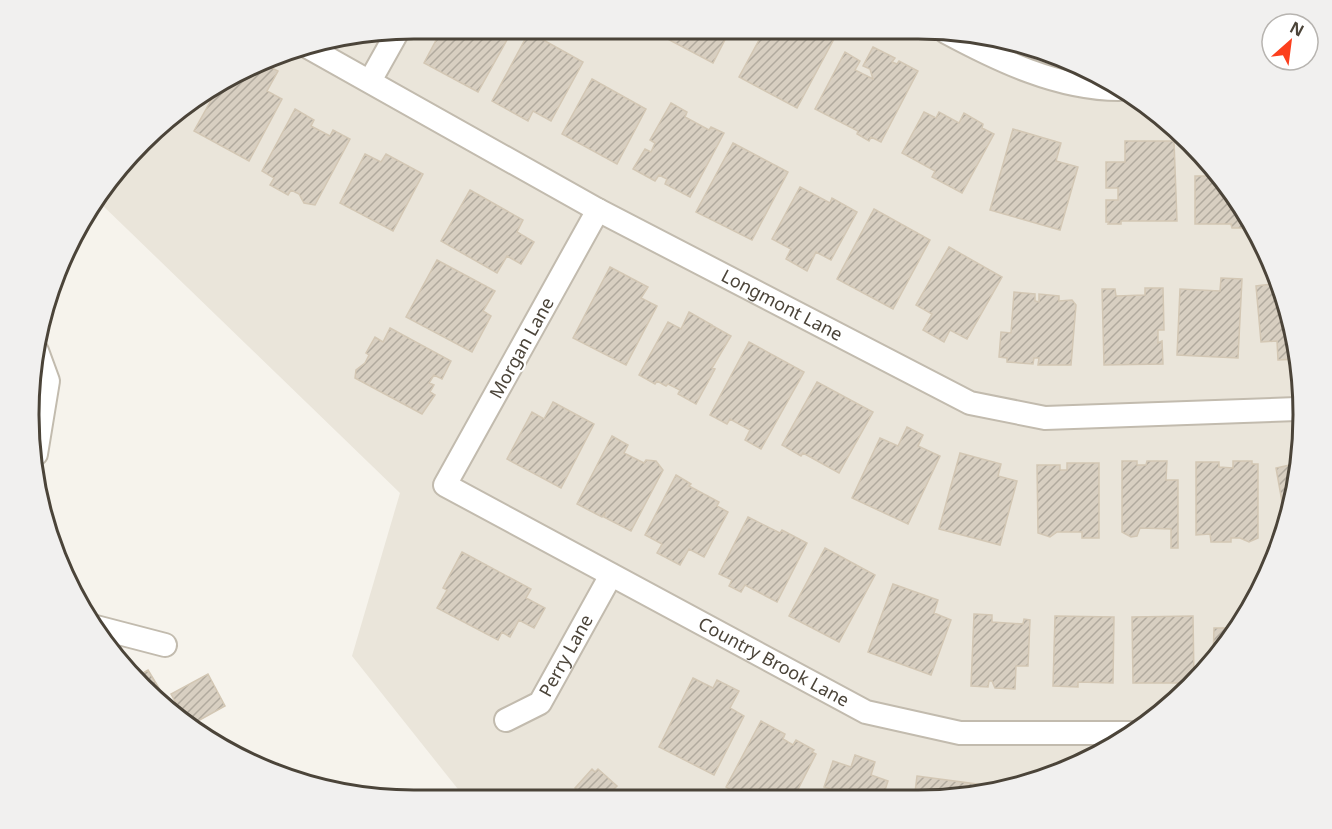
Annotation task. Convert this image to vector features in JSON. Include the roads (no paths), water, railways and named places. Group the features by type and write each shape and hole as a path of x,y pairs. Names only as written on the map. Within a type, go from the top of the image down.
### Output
{"street":[{"path":"370,81 393,40"},
{"path":"964,42 999,61 1092,89 1105,89"},
{"name":"Longmont Lane","path":"317,52 598,210 970,403 1045,418 1293,409"},
{"name":"Morgan Lane","path":"445,485 598,210"},
{"path":"40,431 48,381 42,365"},
{"name":"Country Brook Lane","path":"445,485 866,712 960,733 1116,733"},
{"name":"Perry Lane","path":"506,720 540,703 611,575"},
{"path":"107,630 165,645"}]}
